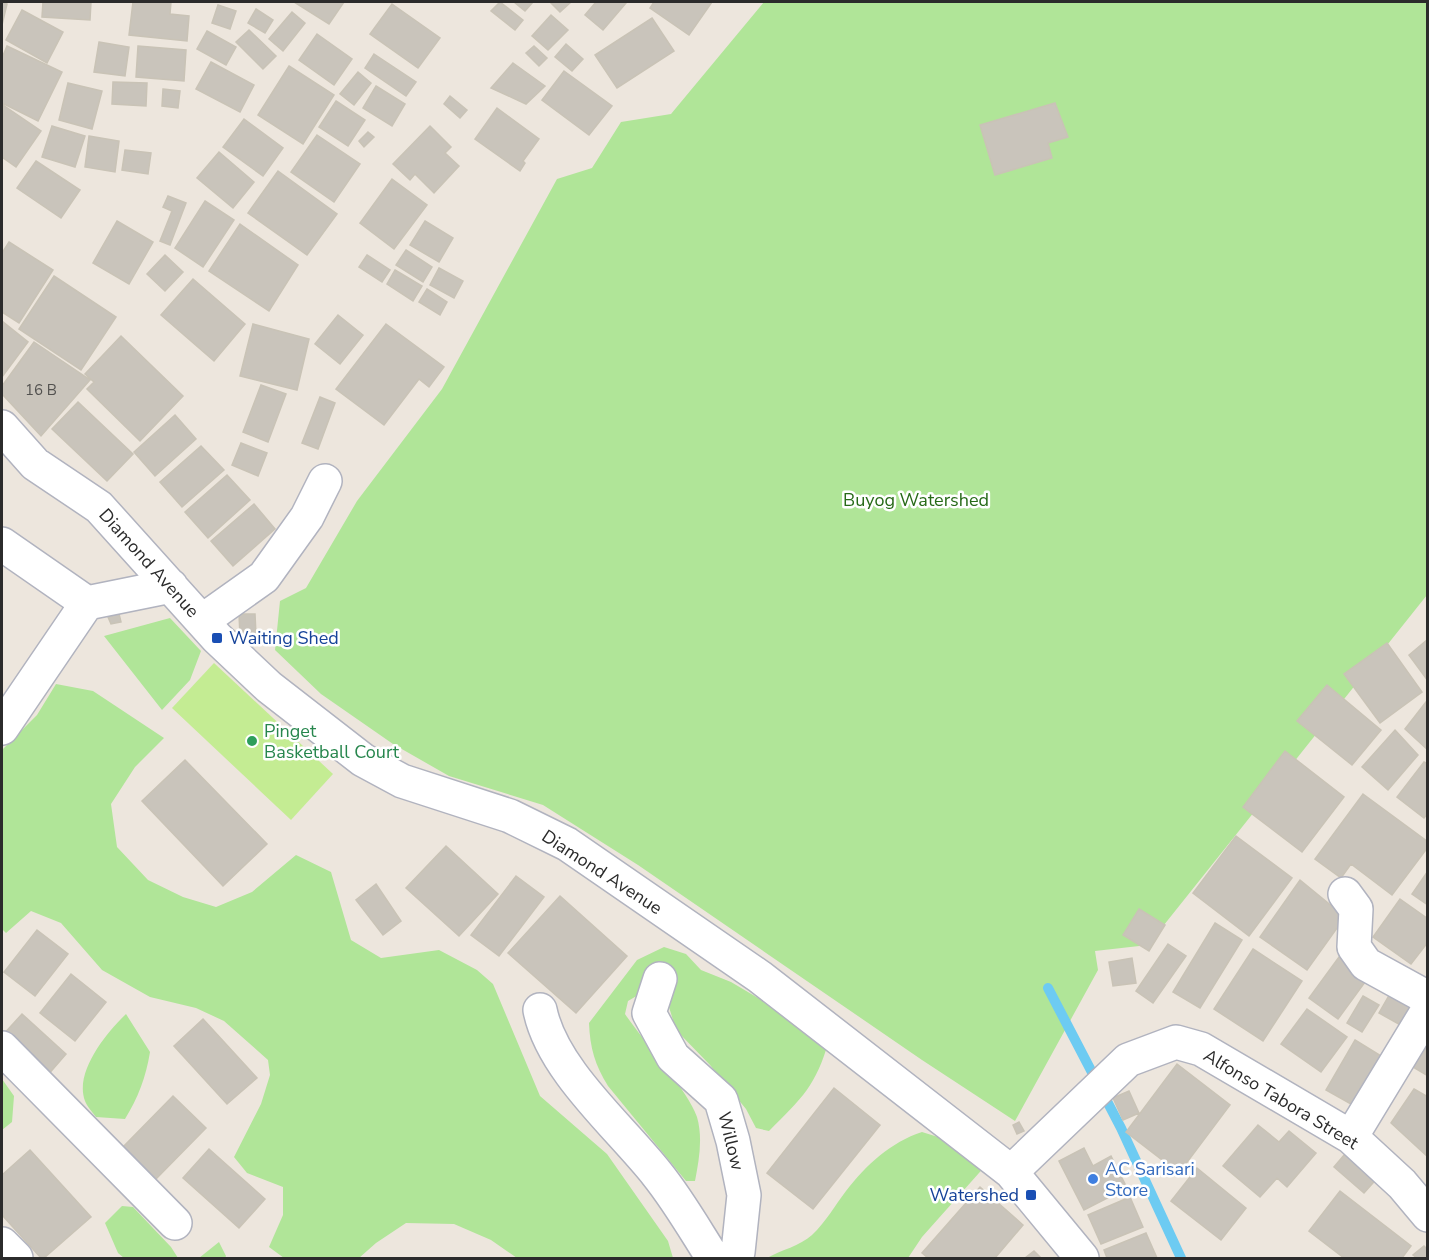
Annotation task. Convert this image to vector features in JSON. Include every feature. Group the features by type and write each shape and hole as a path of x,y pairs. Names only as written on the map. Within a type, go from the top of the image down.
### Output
{"street":[{"name":"Diamond Avenue","path":"2,427 35,464 99,507 202,621 269,687 363,760 402,781 510,816 567,844 760,978 1011,1172 1082,1258"},
{"path":"202,621 264,577 307,517 325,481"},
{"path":"2,544 87,603"},
{"path":"2,728 87,603 171,586"},
{"path":"1345,894 1356,909 1354,947 1366,964 1428,998"},
{"name":"Willow","path":"660,979 649,1013 673,1057 721,1100 733,1141 744,1195 738,1252 734,1258"},
{"path":"540,1010 544,1028 586,1094 657,1174 713,1258"},
{"path":"1351,1137 1428,1010"},
{"name":"Alfonso Tabora Street","path":"1011,1172 1080,1103 1128,1060 1176,1042 1201,1049 1351,1137 1402,1184 1428,1215"},
{"path":"2,1048 175,1223"},
{"path":"2,1244 16,1258"}],"green space":[{"name":"Buyog Watershed","path":"764,2 1427,2 1427,595 1148,945 1095,951 1098,970 1015,1121 638,865 543,805 449,776 393,744 321,694 275,650 280,601 306,588 357,501 442,389 557,179 592,168 621,122 671,114"},
{"path":"170,618 201,651 190,680 162,710 104,636"},
{"name":"Pinget Basketball Court","path":"214,663 333,774 291,820 172,708"},
{"path":"56,684 93,691 164,738 135,767 111,804 117,847 148,880 183,897 216,907 252,892 296,855 331,872 351,940 381,958 439,950 477,970 493,984 540,1096 607,1154 668,1241 673,1258 517,1258 491,1240 454,1224 406,1223 376,1243 359,1258 284,1258 269,1247 283,1215 283,1187 247,1173 234,1157 261,1104 270,1075 268,1060 224,1021 196,1008 150,997 102,970 61,923 31,911 6,933 2,929 2,750 37,715"},
{"path":"664,947 686,954 701,970 731,982 829,1040 813,1080 769,1131 756,1128 746,1109 710,1065 676,1030 669,1007 645,991 628,1001 625,1014 675,1080 697,1117 700,1141 695,1181 686,1181 608,1086 594,1056 591,1040 589,1023 637,960"},
{"path":"126,1014 150,1052 144,1079 125,1119 96,1117 85,1101 84,1078 94,1053"},
{"path":"2,1079 14,1096 12,1122 2,1130"},
{"path":"922,1132 954,1142 987,1164 922,1237 908,1258 767,1258 812,1235 854,1181 871,1164 890,1148"},
{"path":"122,1206 133,1207 171,1247 178,1258 124,1258 118,1253 105,1223"},
{"path":"219,1242 225,1258 199,1258"}],"building":[{"path":"2,2 7,4 2,25"},
{"path":"43,2 91,2 90,20 42,17"},
{"path":"133,2 171,2 170,14 189,16 187,41 129,35"},
{"path":"294,2 344,2 329,24"},
{"path":"500,2 523,20 515,30 491,11"},
{"path":"514,2 533,2 525,11"},
{"path":"550,2 571,2 560,12"},
{"path":"596,2 626,3 603,30 585,15"},
{"path":"654,2 712,2 689,35 650,8"},
{"path":"392,4 440,38 418,68 370,34"},
{"path":"218,5 236,11 230,29 212,23"},
{"path":"256,9 273,20 265,33 248,23"},
{"path":"22,10 63,32 47,63 6,40"},
{"path":"292,12 305,23 283,51 269,39"},
{"path":"551,15 568,30 548,50 532,36"},
{"path":"652,18 674,51 617,88 595,55"},
{"path":"249,30 276,56 263,69 236,42"},
{"path":"207,31 236,47 226,65 197,49"},
{"path":"317,34 352,59 334,85 299,60"},
{"path":"99,42 129,47 125,76 94,72"},
{"path":"566,44 583,59 572,71 555,57"},
{"path":"7,46 62,72 38,121 2,103 2,58"},
{"path":"138,46 186,50 184,81 136,77"},
{"path":"534,46 547,58 539,66 526,53"},
{"path":"374,54 416,82 406,96 365,68"},
{"path":"211,62 254,85 240,112 196,89"},
{"path":"513,63 545,86 526,104 491,88"},
{"path":"289,66 334,95 303,144 258,115"},
{"path":"564,71 612,106 589,135 542,100"},
{"path":"358,72 371,83 354,105 340,94"},
{"path":"113,82 147,83 146,106 112,104"},
{"path":"68,83 102,91 92,129 59,120"},
{"path":"376,86 405,104 392,126 363,108"},
{"path":"163,89 180,91 178,108 162,106"},
{"path":"450,96 467,110 460,118 444,104"},
{"path":"336,101 365,120 348,146 319,127"},
{"path":"1055,103 1068,137 1048,143 1052,158 995,175 980,125"},
{"path":"3,105 41,131 16,167 2,157"},
{"path":"497,108 539,139 523,161 525,163 520,171 475,139"},
{"path":"244,119 283,148 263,176 223,147"},
{"path":"52,126 85,136 75,167 42,157"},
{"path":"430,126 451,147 445,153 459,166 434,193 415,174 410,180 393,164"},
{"path":"368,132 374,137 364,147 359,141"},
{"path":"317,135 360,164 334,202 291,172"},
{"path":"89,136 119,141 115,172 85,167"},
{"path":"125,150 151,153 148,174 122,170"},
{"path":"219,152 254,182 233,208 197,178"},
{"path":"36,161 80,190 61,218 17,188"},
{"path":"278,171 337,214 307,255 248,213"},
{"path":"392,179 427,205 394,249 360,223"},
{"path":"168,196 186,203 170,245 160,241 172,211 163,207"},
{"path":"205,201 234,220 203,267 175,248"},
{"path":"117,221 153,242 129,284 93,263"},
{"path":"425,221 453,238 439,262 410,245"},
{"path":"240,224 298,265 269,311 209,271"},
{"path":"9,242 53,270 19,323 2,312 2,253"},
{"path":"406,250 432,267 423,282 396,265"},
{"path":"165,255 183,272 165,291 147,274"},
{"path":"367,255 390,270 382,282 359,267"},
{"path":"439,268 463,281 454,298 430,285"},
{"path":"395,270 422,286 413,301 387,284"},
{"path":"54,276 116,317 81,370 19,329"},
{"path":"193,279 245,324 214,361 161,315"},
{"path":"427,289 447,302 440,315 419,302"},
{"path":"338,315 363,335 340,364 315,344"},
{"path":"2,321 28,342 2,377"},
{"path":"253,324 309,339 297,390 240,376"},
{"path":"386,324 444,367 429,387 419,379 384,425 336,389"},
{"path":"121,336 183,396 140,441 87,389 94,382 85,374"},
{"path":"34,342 90,380 41,436 2,394 2,386"},
{"path":"261,385 286,394 268,442 243,432"},
{"path":"320,397 335,403 318,449 302,443"},
{"path":"78,402 133,454 107,481 52,429"},
{"path":"175,415 196,439 155,476 134,452"},
{"path":"241,443 267,453 258,476 232,465"},
{"path":"201,446 224,470 182,507 160,482"},
{"path":"227,475 250,500 208,538 185,512"},
{"path":"254,504 275,529 233,566 211,541"},
{"path":"119,614 121,622 111,624 108,617"},
{"path":"239,614 255,614 256,635 240,636"},
{"path":"1428,639 1428,681 1409,655"},
{"path":"1387,643 1422,692 1380,723 1344,674"},
{"path":"1327,685 1381,730 1352,765 1297,721"},
{"path":"1426,702 1428,703 1428,750 1405,729"},
{"path":"1395,730 1418,755 1388,790 1362,767"},
{"path":"1285,751 1344,797 1302,852 1243,807"},
{"path":"185,760 267,844 223,886 142,801"},
{"path":"1424,762 1428,764 1428,813 1424,818 1397,797"},
{"path":"1363,794 1428,842 1428,847 1392,895 1351,864 1341,878 1315,859"},
{"path":"1236,836 1292,878 1249,936 1193,893"},
{"path":"446,846 498,894 459,936 406,888"},
{"path":"1428,871 1428,905 1412,894"},
{"path":"516,876 544,897 499,956 471,935"},
{"path":"1300,880 1345,917 1307,970 1260,937"},
{"path":"376,884 401,921 383,935 356,900"},
{"path":"560,896 627,956 576,1013 508,953"},
{"path":"1400,899 1428,919 1428,942 1411,964 1373,937"},
{"path":"1139,909 1165,925 1149,951 1123,935"},
{"path":"1215,923 1242,940 1200,1008 1173,992"},
{"path":"37,930 68,954 35,996 4,972"},
{"path":"1168,944 1186,956 1153,1003 1136,991"},
{"path":"1253,949 1302,981 1263,1041 1214,1009"},
{"path":"1339,957 1368,978 1338,1019 1309,998"},
{"path":"1132,958 1136,983 1113,986 1109,962"},
{"path":"71,974 106,1002 75,1041 40,1013"},
{"path":"1391,992 1415,1006 1404,1027 1379,1013"},
{"path":"1363,996 1379,1005 1362,1032 1347,1023"},
{"path":"1307,1009 1347,1037 1321,1072 1281,1044"},
{"path":"22,1014 66,1054 47,1076 2,1036"},
{"path":"203,1019 257,1078 227,1104 174,1046"},
{"path":"1355,1040 1386,1059 1358,1108 1326,1090"},
{"path":"1428,1044 1428,1076 1413,1067"},
{"path":"1177,1064 1230,1105 1179,1173 1126,1132"},
{"path":"834,1088 880,1125 813,1209 767,1173"},
{"path":"1414,1089 1428,1097 1428,1157 1391,1123"},
{"path":"1129,1091 1139,1113 1123,1120 1113,1098"},
{"path":"173,1096 206,1128 156,1179 123,1147"},
{"path":"1019,1122 1024,1131 1017,1134 1013,1125"},
{"path":"1258,1125 1279,1142 1289,1131 1316,1153 1287,1187 1277,1178 1260,1197 1223,1166"},
{"path":"1084,1148 1093,1166 1111,1156 1127,1188 1084,1210 1059,1161"},
{"path":"1350,1148 1380,1175 1364,1193 1334,1167"},
{"path":"209,1149 265,1199 239,1228 183,1178"},
{"path":"30,1150 91,1217 44,1258 41,1258 2,1215 2,1175"},
{"path":"1197,1168 1246,1208 1221,1240 1171,1201"},
{"path":"980,1187 1023,1225 995,1258 928,1258 922,1253"},
{"path":"1340,1191 1411,1246 1402,1258 1344,1258 1309,1231"},
{"path":"1130,1197 1143,1227 1101,1244 1088,1215"},
{"path":"1146,1233 1157,1258 1107,1258 1104,1250"},
{"path":"1424,1246 1428,1250 1428,1258 1417,1258 1413,1255"},
{"path":"1034,1251 1041,1258 1025,1258"}],"waterway":[{"path":"1048,988 1121,1128 1181,1258"}],"place":[{"name":"Waiting Shed","path":"217,638"},
{"name":"Pinget Basketball Court","path":"252,741"},
{"name":"AC Sarisari Store","path":"1093,1179"},
{"name":"Watershed","path":"1031,1195"}]}
